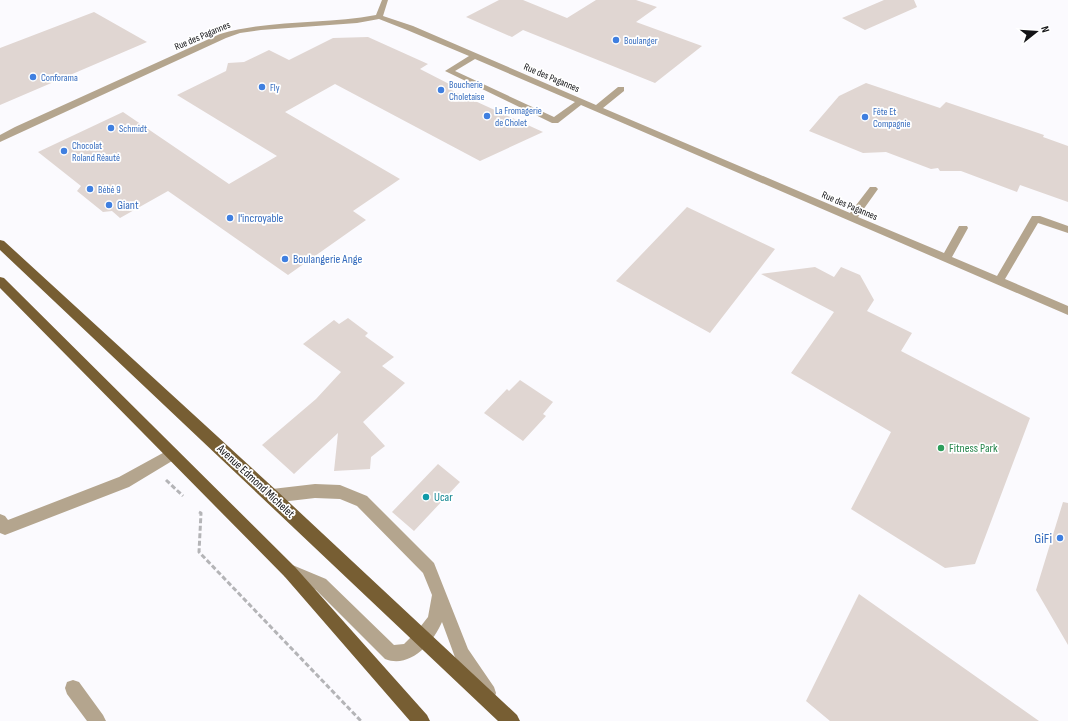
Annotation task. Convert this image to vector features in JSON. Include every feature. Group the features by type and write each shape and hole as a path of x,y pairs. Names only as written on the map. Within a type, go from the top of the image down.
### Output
{"main road":[{"name":"Avenue Edmond Michelet","path":"0,244 423,637 505,716"},
{"path":"0,281 290,572 421,721"}],"street":[{"path":"379,17 385,0"},
{"name":"Rue des Pagannes","path":"0,139 18,129 239,31 357,21 379,17 410,28 1068,311"},
{"path":"475,56 449,71 555,121 581,101"},
{"path":"597,108 621,89"},
{"name":"Rue des Pagannes","path":"0,135 18,129"},
{"path":"852,218 873,189"},
{"path":"999,281 1036,218 1068,230"},
{"path":"946,259 962,228"},
{"path":"0,521 5,528 124,482 172,454"},
{"path":"272,496 316,491 340,492 362,501 429,568 462,654 505,716"},
{"path":"290,572 321,584 391,653 407,652 423,637 435,620 439,596"},
{"path":"73,688 97,721"}],"path":[{"path":"151,466 184,497"},
{"path":"195,508 201,513 199,552 362,721"}],"building":[{"name":"Boulanger","path":"499,0 523,0 567,18 596,0 636,0 657,7 636,22 702,46 655,83 523,30 512,37 466,17"},
{"path":"884,0 914,0 917,7 865,30 842,18"},
{"name":"Conforama","path":"94,12 147,42 0,105 0,48"},
{"path":"368,37 428,64 420,69 455,87 451,90 543,132 480,161 335,84 285,112 400,179 353,211 366,220 288,275 168,191 120,218 112,211 103,212 77,191 81,186 38,152 123,112 229,184 277,156 177,95 226,71 228,63 244,62 269,50 289,60 333,38"},
{"path":"866,83 940,108 946,102 1044,135 1043,137 1068,146 1068,202 1020,185 1017,192 961,171 940,171 938,168 931,169 886,152 863,153 809,131 839,96"},
{"path":"687,207 775,249 710,333 616,281"},
{"path":"815,267 834,277 841,267 860,275 874,300 867,311 912,333 901,351 1030,418 975,564 945,568 851,509 891,432 791,373 834,312 761,274"},
{"path":"348,318 368,333 365,336 394,357 382,366 405,383 363,422 385,446 371,457 370,469 334,471 338,433 294,474 262,445 316,399 341,372 303,344 334,320 339,324"},
{"path":"520,380 553,402 543,414 546,416 523,441 484,413 507,389 509,391"},
{"name":"Ucar","path":"438,464 460,482 414,531 392,512"},
{"name":"GiFi","path":"1063,502 1068,503 1068,645 1036,590"},
{"path":"859,594 1039,721 830,721 806,701"}],"place":[{"name":"Boulanger","path":"616,40"},
{"name":"Conforama","path":"33,77"},
{"name":"Fly","path":"262,87"},
{"name":"Boucherie Choletaise","path":"441,90"},
{"name":"La Fromagerie de Cholet","path":"487,116"},
{"name":"Fête Et Compagnie","path":"865,117"},
{"name":"Schmidt","path":"111,128"},
{"name":"Chocolat Roland Réauté","path":"64,151"},
{"name":"Bébé 9","path":"90,189"},
{"name":"Giant","path":"109,205"},
{"name":"l'incroyable","path":"230,218"},
{"name":"Boulangerie Ange","path":"285,259"},
{"name":"Fitness Park","path":"941,448"},
{"name":"Ucar","path":"426,497"},
{"name":"GiFi","path":"1060,538"}]}
